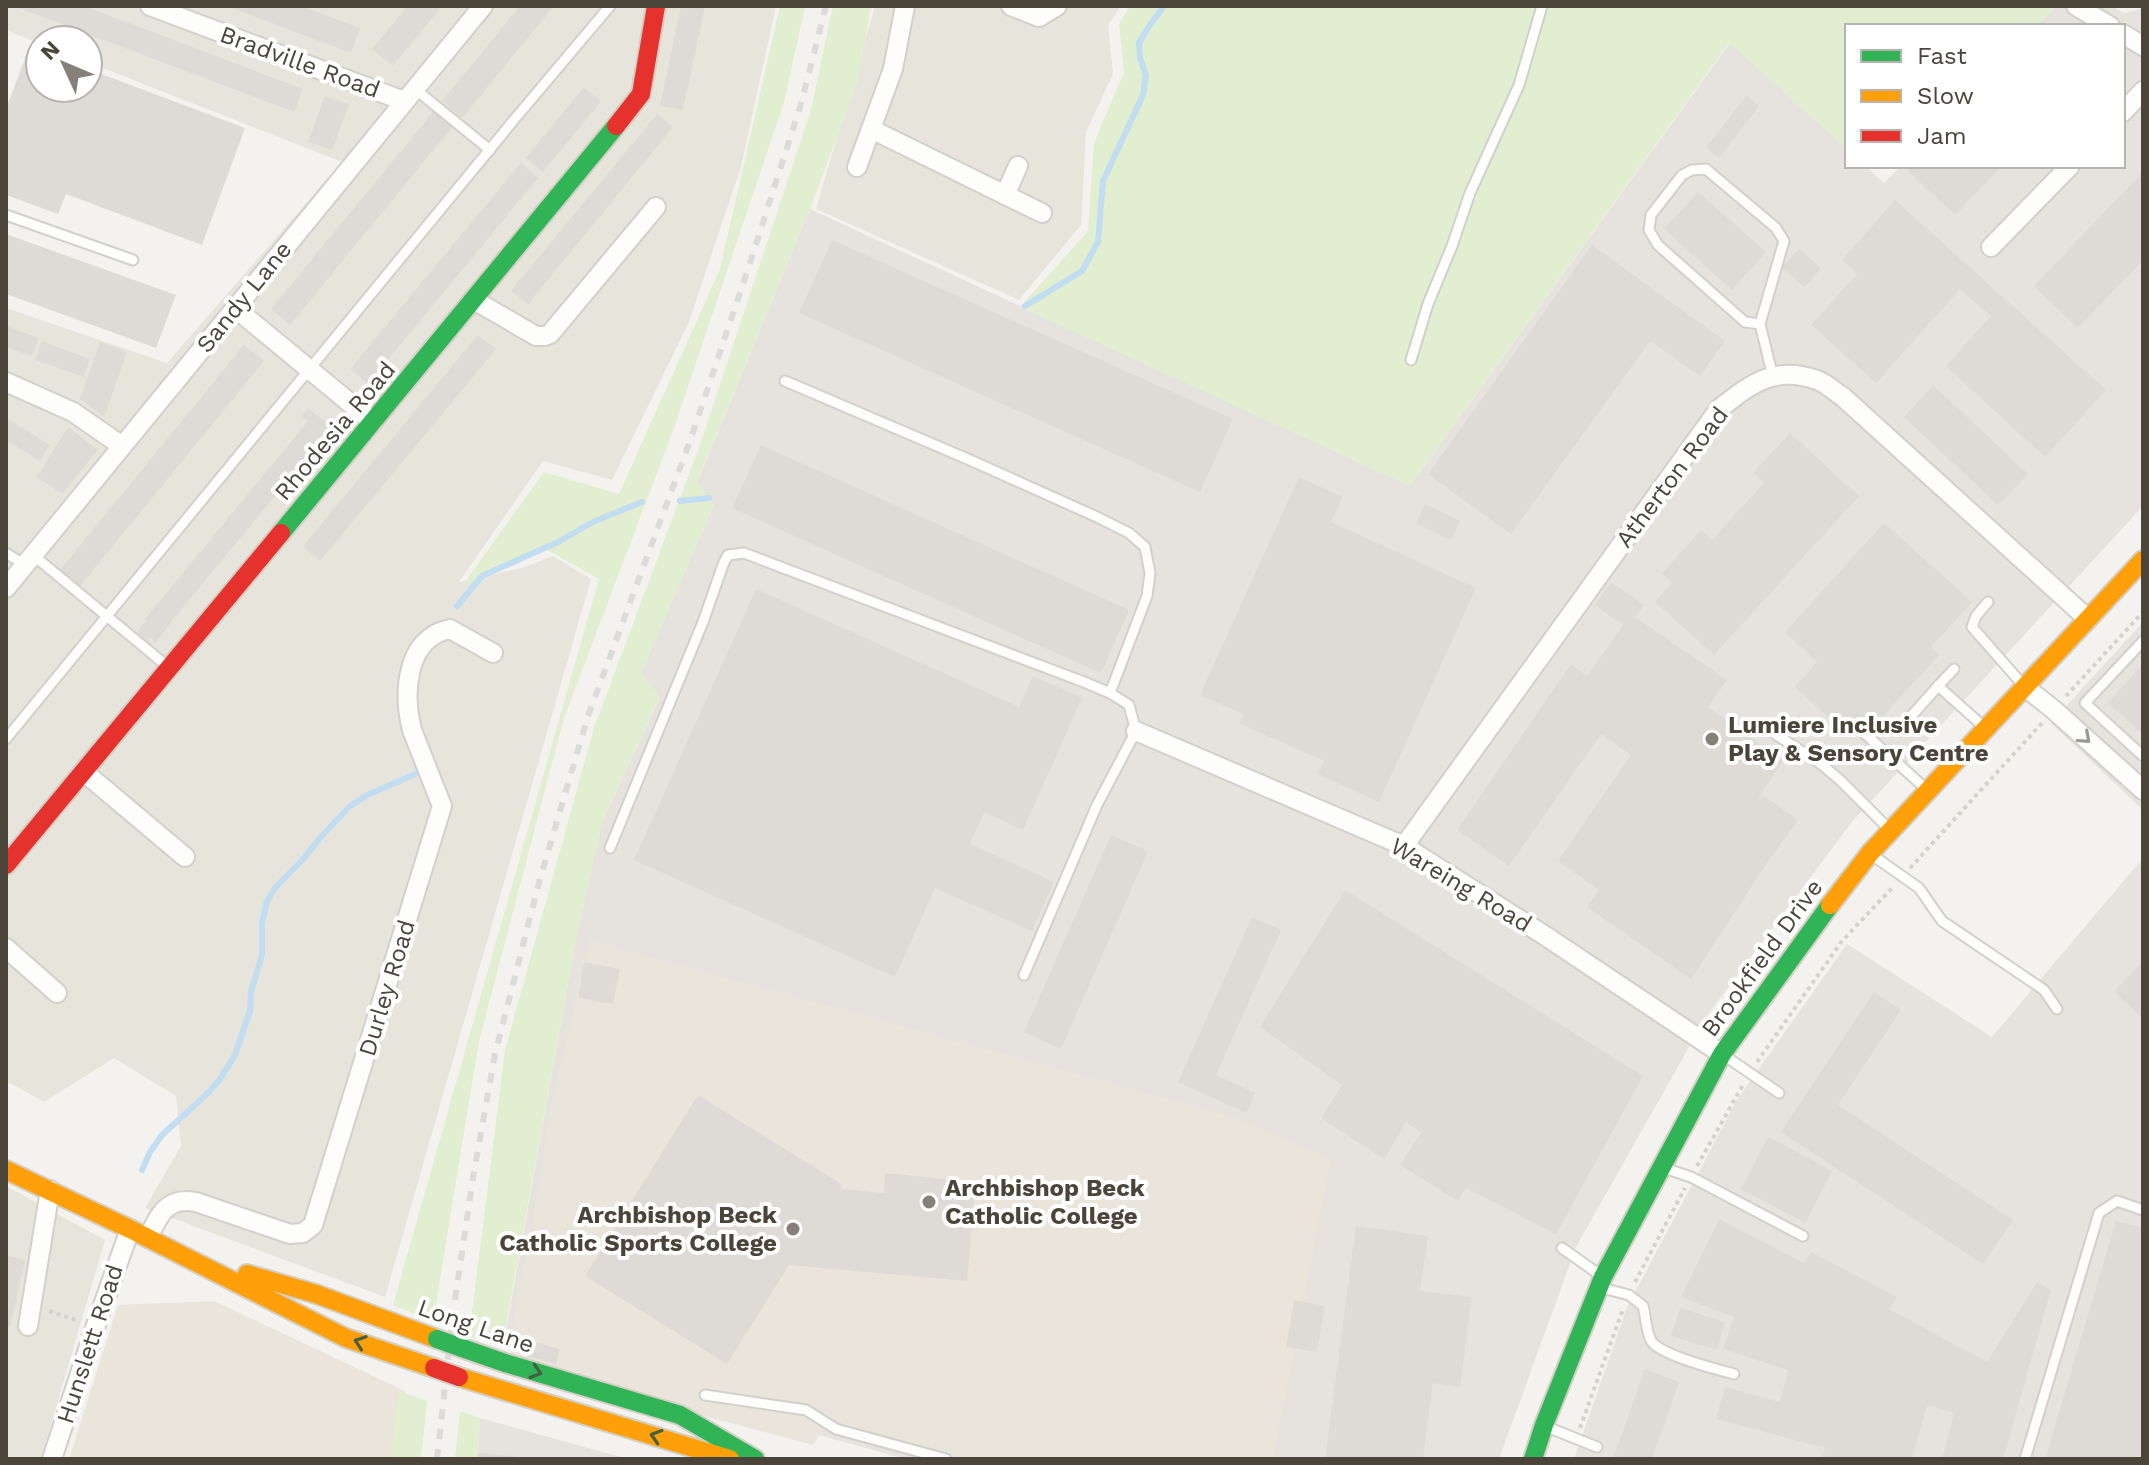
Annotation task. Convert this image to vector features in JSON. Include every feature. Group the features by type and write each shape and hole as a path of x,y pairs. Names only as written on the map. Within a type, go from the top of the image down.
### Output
{"street":[{"name":"Bradville Road","path":"150,6 410,95"},
{"name":"Sandy Lane","path":"6,588 483,6"},
{"name":"Rhodesia Road","path":"6,865 641,94 656,6"},
{"path":"857,167 893,69 905,6"},
{"path":"1011,6 1039,17 1057,6"},
{"path":"2076,6 2107,24"},
{"path":"2125,35 2143,46"},
{"path":"2125,110 2143,91"},
{"path":"871,129 1042,213"},
{"path":"1005,195 1018,166"},
{"path":"1991,247 2068,168"},
{"path":"474,300 536,336 550,334 656,207"},
{"path":"235,308 373,422"},
{"name":"Atherton Road","path":"1404,846 1719,409 1753,383 1785,374 1819,380 1843,397 2088,619"},
{"path":"6,382 73,412 122,446"},
{"name":"Brookfield Drive","path":"1533,1459 1601,1282 1722,1054 1870,853 2143,560"},
{"name":"Durley Road","path":"148,1238 166,1207 188,1200 290,1234 303,1233 313,1225 442,806 409,717 407,690 414,661 426,640 450,629 493,653"},
{"path":"2025,687 2143,790"},
{"name":"Wareing Road","path":"1136,731 1404,846 1722,1054"},
{"path":"84,772 185,857"},
{"path":"6,948 57,993"},
{"name":"Long Lane","path":"6,1170 346,1338 459,1377 730,1459"},
{"path":"28,1326 50,1190"},
{"name":"Hunslett Road","path":"52,1459 130,1229"},
{"name":"Long Lane","path":"174,1251 316,1294 505,1363 680,1415 755,1459"}],"lane":[{"path":"6,739 610,6"},
{"path":"1411,360 1428,304 1470,193 1519,85 1542,6"},
{"path":"410,95 490,150"},
{"path":"1760,324 1745,322 1658,245 1649,230 1651,215 1682,175 1692,170 1706,169 1776,228 1784,241 1760,324 1773,377"},
{"path":"6,215 133,260"},
{"path":"785,381 1097,517 1129,533 1145,547 1150,573 1147,596 1110,693"},
{"path":"6,553 29,560 107,616 170,668"},
{"path":"610,848 703,622 724,562 728,555 744,553 1110,693 1129,705 1136,731 1097,805 1024,975"},
{"path":"1988,602 1976,616 1972,627 2025,687"},
{"path":"2143,641 2085,703 2143,756"},
{"path":"1907,721 1954,669"},
{"path":"1938,686 1986,729"},
{"path":"1863,732 1928,790"},
{"path":"1775,734 1821,764 1890,830"},
{"path":"1870,853 1919,888 1942,921 2044,990 2057,1009"},
{"path":"1722,1054 1779,1093"},
{"path":"1661,1167 1691,1177 1803,1236"},
{"path":"2025,1459 2099,1213 2117,1201 2143,1210"},
{"path":"1562,1248 1601,1282 1629,1295 1643,1306 1651,1340 1657,1346 1677,1356 1734,1374"},
{"path":"705,1395 806,1410 836,1429 946,1459"},
{"path":"1544,1425 1597,1447"}],"path":[{"path":"1576,1439 1629,1295 1750,1073 1842,941 2143,612"},
{"path":"32,1305 95,1328"}],"shaded area":[{"path":"6,6 776,6 741,167 689,322 612,480 543,461 459,582 525,567 553,556 591,579 385,1297 145,1208 181,1146 176,1096 114,1058 44,1102 6,1081 6,308 167,363 342,162 104,68 104,24 24,24 24,37 6,30"},
{"path":"875,6 1121,6 1108,25 1113,74 1086,132 1081,225 1019,300 816,209"},
{"path":"2056,6 2111,6 2124,13 2143,8 2143,506 1851,823 1706,1017 1576,1247 1499,1459 906,1459 503,1348 576,938 602,822 660,697 641,673 714,505 697,483 810,209 1410,486 1730,43 1845,147 1845,168 1867,168 1884,183 1899,168 2125,168 2125,24 2039,24"},
{"path":"2143,622 2143,810 2051,723"},
{"path":"2143,858 2143,1459 1574,1459 1627,1307 1737,1100 1847,944 1992,1037"},
{"name":"Archbishop Beck Catholic College","path":"590,941 1236,1118 1331,1159 1273,1459 966,1459 860,1431 830,1419 813,1445 510,1364 518,1286 529,1245 550,1111"},
{"path":"6,1186 105,1240 41,1459 6,1459"},
{"path":"214,1301 405,1391 397,1459 69,1459 118,1305"},
{"path":"480,1418 628,1459 478,1459"}],"green space":[{"path":"780,6 805,6 784,103 671,436 564,718 479,1041 433,1322 393,1305 599,579 547,550 462,586 544,472 619,494 720,269"},
{"path":"833,6 871,6 858,81 810,209 697,482 714,505 641,673 660,696 602,822 576,938 502,1348 469,1336 505,1050 594,728 700,445 811,110"},
{"path":"1130,6 2056,6 2039,24 1845,24 1845,147 1729,43 1410,486 1020,307 1088,231 1094,143 1124,72 1119,24"},
{"path":"399,1391 427,1401 421,1459 391,1459"},
{"path":"460,1411 480,1418 478,1459 455,1459"}],"building":[{"path":"14,6 84,6 303,89 294,112 104,40 104,24 62,24"},
{"path":"227,6 301,6 360,28 351,53"},
{"path":"408,6 442,6 393,66 372,49"},
{"path":"520,6 554,6 462,118 442,101"},
{"path":"681,6 705,6 683,110 660,106"},
{"path":"24,61 24,104 104,104 104,75 245,128 202,245 66,194 58,214 6,195 6,109"},
{"path":"584,87 601,101 543,172 526,158"},
{"path":"325,96 349,104 332,150 308,142"},
{"path":"1746,96 1759,106 1719,158 1706,148"},
{"path":"434,111 453,126 290,325 271,309"},
{"path":"657,114 673,127 528,304 511,291"},
{"path":"521,163 538,178 368,384 350,369"},
{"path":"1911,168 2000,168 1955,215 1908,171"},
{"path":"2143,172 2143,260 2078,328 2034,286"},
{"path":"1698,192 1766,252 1732,290 1664,229"},
{"path":"1895,200 2106,390 2045,457 1946,366 1991,316 1960,289 1876,383 1811,325 1857,274 1842,260"},
{"path":"6,234 176,295 156,348 6,294"},
{"path":"832,240 1233,419 1200,492 799,313"},
{"path":"1592,245 1725,341 1700,376 1650,341 1511,534 1428,474"},
{"path":"1799,249 1821,268 1805,287 1782,268"},
{"path":"6,326 39,338 32,356 6,347"},
{"path":"478,335 496,349 320,561 303,546"},
{"path":"42,341 90,359 84,377 35,360"},
{"path":"100,342 127,352 104,417 80,399"},
{"path":"244,345 264,361 80,586 60,570"},
{"path":"1933,385 2028,474 1998,505 1904,417"},
{"path":"308,408 332,427 156,643 150,637 147,641 137,632 145,619 308,421 302,416"},
{"path":"6,418 50,445 40,461 6,440"},
{"path":"68,427 98,450 62,494 37,477"},
{"path":"1790,433 1859,496 1714,655 1655,602 1672,583 1662,573 1701,530 1712,540 1764,483 1753,473"},
{"path":"761,445 1129,610 1101,673 732,508"},
{"path":"1299,477 1343,497 1331,522 1476,588 1379,802 1318,774 1324,761 1239,723 1243,714 1200,695"},
{"path":"1425,504 1460,521 1451,540 1416,523"},
{"path":"1884,523 1972,602 1931,647 1939,655 1874,726 1867,720 1851,738 1795,687 1817,662 1785,632"},
{"path":"1611,582 1644,605 1635,617 1727,680 1708,707 1783,761 1757,800 1764,796 1798,820 1691,979 1587,907 1599,890 1558,861 1631,755 1601,734 1509,866 1457,830 1571,664 1587,676 1623,625 1595,605"},
{"path":"756,589 1019,707 1033,676 1082,698 1023,830 984,812 970,844 1054,882 1032,931 935,888 895,977 634,860"},
{"path":"2143,664 2143,735 2108,703"},
{"path":"1111,835 1148,851 1061,1049 1024,1032"},
{"path":"1345,890 1643,1076 1556,1234 1466,1188 1458,1201 1400,1165 1421,1133 1406,1122 1384,1159 1321,1118 1342,1085 1260,1027"},
{"path":"1252,917 1281,930 1216,1075 1255,1093 1247,1113 1178,1082"},
{"path":"2143,961 2143,1018 2114,992"},
{"path":"584,962 620,969 613,1004 578,998"},
{"path":"1874,992 1901,1010 1838,1105 2013,1220 1983,1264 1781,1132"},
{"name":"Archbishop Beck Catholic Sports College","path":"698,1095 840,1183 842,1189 884,1193 885,1173 976,1182 967,1281 789,1265 727,1364 585,1276"},
{"path":"1768,1137 1832,1171 1805,1223 1741,1189"},
{"path":"1719,1219 1804,1263 1811,1252 1897,1297 1889,1309 1987,1362 2037,1282 2051,1290 2003,1459 1942,1459 1954,1413 1927,1405 1912,1459 1821,1459 1825,1448 1716,1419 1725,1387 1780,1402 1788,1370 1723,1349 1734,1317 1681,1297"},
{"path":"2116,1221 2143,1228 2143,1459 2045,1459"},
{"path":"1356,1226 1428,1236 1420,1291 1472,1297 1460,1387 1433,1383 1423,1459 1325,1459"},
{"path":"6,1255 25,1260 10,1327 6,1326"},
{"path":"1294,1300 1325,1306 1317,1352 1286,1347"},
{"path":"1680,1308 1725,1322 1717,1350 1671,1336"},
{"path":"530,1341 560,1349 556,1364 526,1356"},
{"path":"1645,1369 1679,1382 1652,1459 1613,1459"},
{"path":"478,1453 520,1457 520,1459 478,1459"}],"waterway":[{"path":"1025,306 1082,271 1098,242 1103,181 1143,95 1146,75 1139,43 1164,6"},
{"path":"680,501 709,498"},
{"path":"457,606 482,576 558,542 593,522 642,502"},
{"path":"142,1170 162,1135 207,1094 235,1055 250,1011 251,992 262,955 262,923 267,901 275,888 350,806 415,774"}],"railway":[{"path":"437,1459 453,1313 495,1054 540,879 588,716 690,441 748,269 801,104 826,6"}],"traffic: fast":[{"path":"281,533 616,126"},
{"path":"1533,1459 1603,1277 1722,1054 1830,905"},
{"path":"437,1339 462,1348"},
{"path":"462,1348 680,1415 755,1459"}],"traffic: slow":[{"path":"1830,905 1870,853 2143,560"},
{"path":"6,1170 346,1338 434,1368"},
{"path":"247,1274 316,1294 437,1339"},
{"path":"459,1377 730,1459"}],"traffic: jam":[{"path":"616,126 641,94 656,6"},
{"path":"6,865 281,533"},
{"path":"434,1368 459,1377"}],"place":[{"name":"Lumiere Inclusive Play & Sensory Centre","path":"1712,739"},
{"name":"Archbishop Beck Catholic College","path":"929,1202"},
{"name":"Archbishop Beck Catholic Sports College","path":"793,1229"}]}
